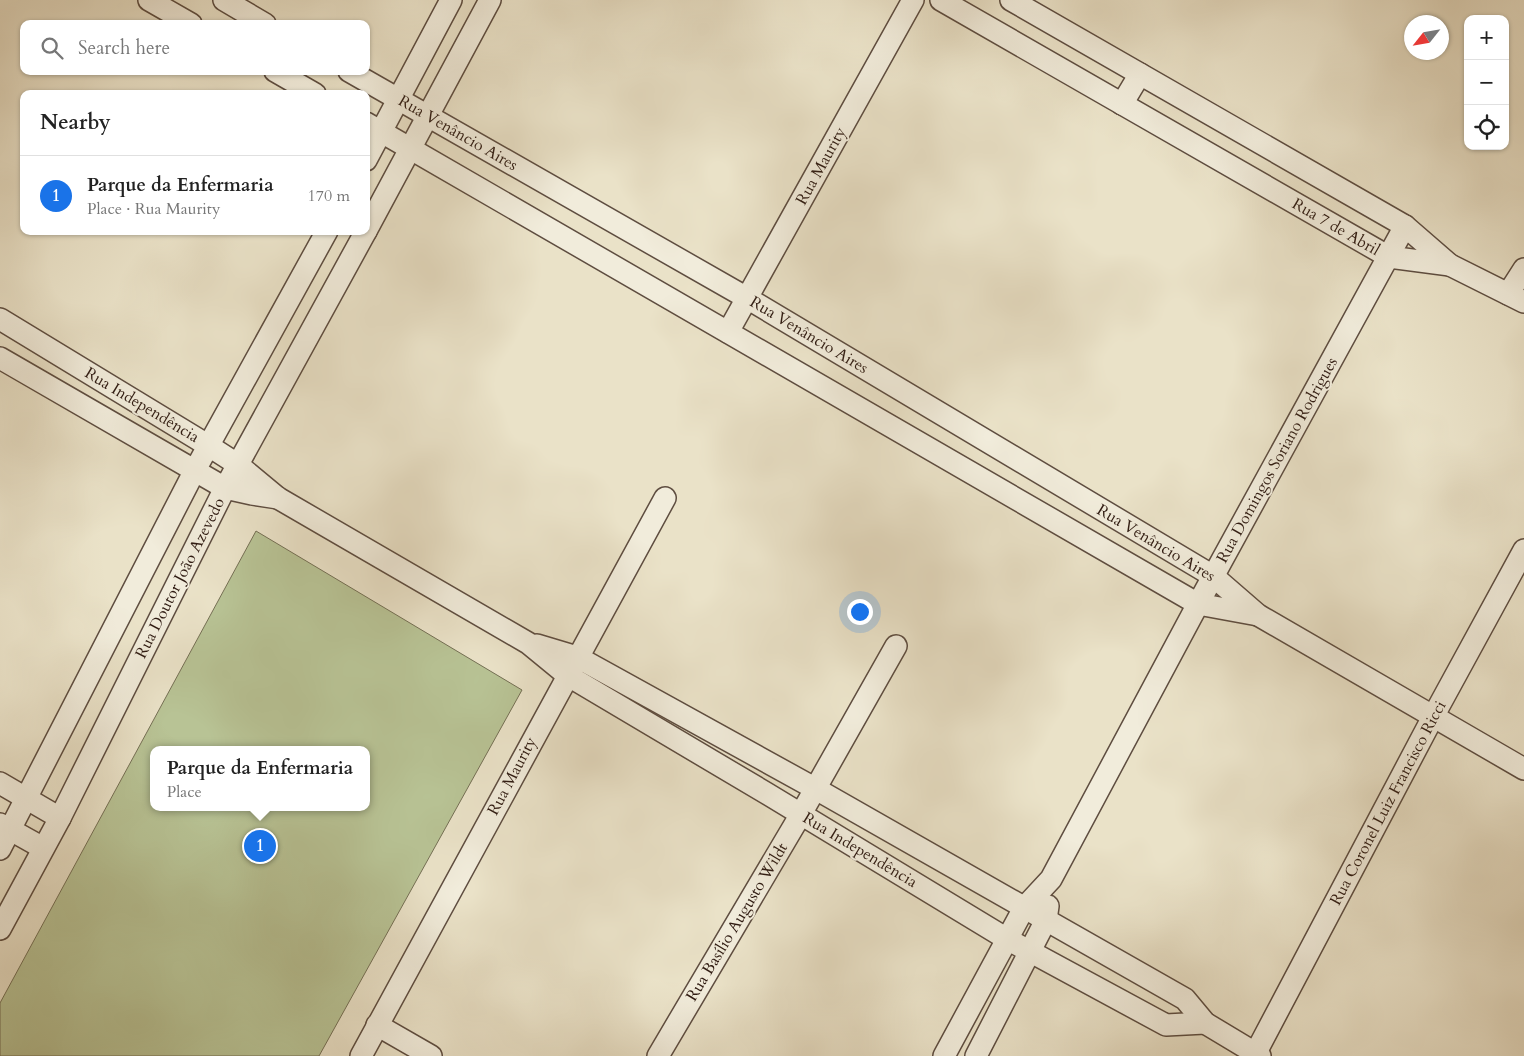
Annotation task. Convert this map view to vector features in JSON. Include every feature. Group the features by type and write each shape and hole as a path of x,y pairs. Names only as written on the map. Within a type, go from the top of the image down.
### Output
{"street":[{"path":"149,0 184,20"},
{"path":"224,0 259,20"},
{"path":"370,144 374,127 399,100 451,0"},
{"name":"Rua Doutor João Azevedo","path":"370,224 490,0"},
{"name":"Rua Maurity","path":"728,332 913,0"},
{"name":"Rua 7 de Abril","path":"941,0 1389,258 1450,265"},
{"path":"1011,0 1405,226 1450,265 1516,298 1524,269"},
{"path":"1122,104 1140,74"},
{"path":"282,75 308,90"},
{"name":"Rua Venâncio Aires","path":"356,75 747,298 1213,576 1258,615 1524,768"},
{"name":"Rua Venâncio Aires","path":"374,127 1198,604 1258,615"},
{"name":"Rua Domingos Soriano Rodrigues","path":"944,1056 1024,908 1051,879 1213,576 1405,226"},
{"path":"0,849 5,827 26,798 195,470 325,235"},
{"name":"Rua Doutor João Azevedo","path":"0,929 60,818 225,488 364,235"},
{"name":"Rua Independência","path":"0,319 238,464 278,498 528,643 567,675 1007,939 1166,1025 1205,1023"},
{"path":"7,362 31,338"},
{"path":"265,344 295,361"},
{"name":"Rua Independência","path":"7,362 225,488 278,498"},
{"name":"Rua Maurity","path":"361,1056 577,656 665,498"},
{"name":"Rua Coronel Luiz Francisco Ricci","path":"1256,1055 1434,716 1524,550"},
{"name":"Rua Independência","path":"528,643 577,656 816,788 1184,999 1205,1023 1256,1055"},
{"name":"Rua Basílio Augusto Wildt","path":"658,1056 801,814 896,646"},
{"path":"670,737 682,715"},
{"path":"0,783 60,818"},
{"path":"5,827 44,848"},
{"name":"Rua Domingos Soriano Rodrigues","path":"976,1056 1046,920 1051,879"},
{"path":"377,1025 431,1056"}],"green space":[{"path":"256,531 522,690 319,1056 0,1056 0,1003"}],"place":[{"name":"Parque da Enfermaria","path":"260,846"}]}
